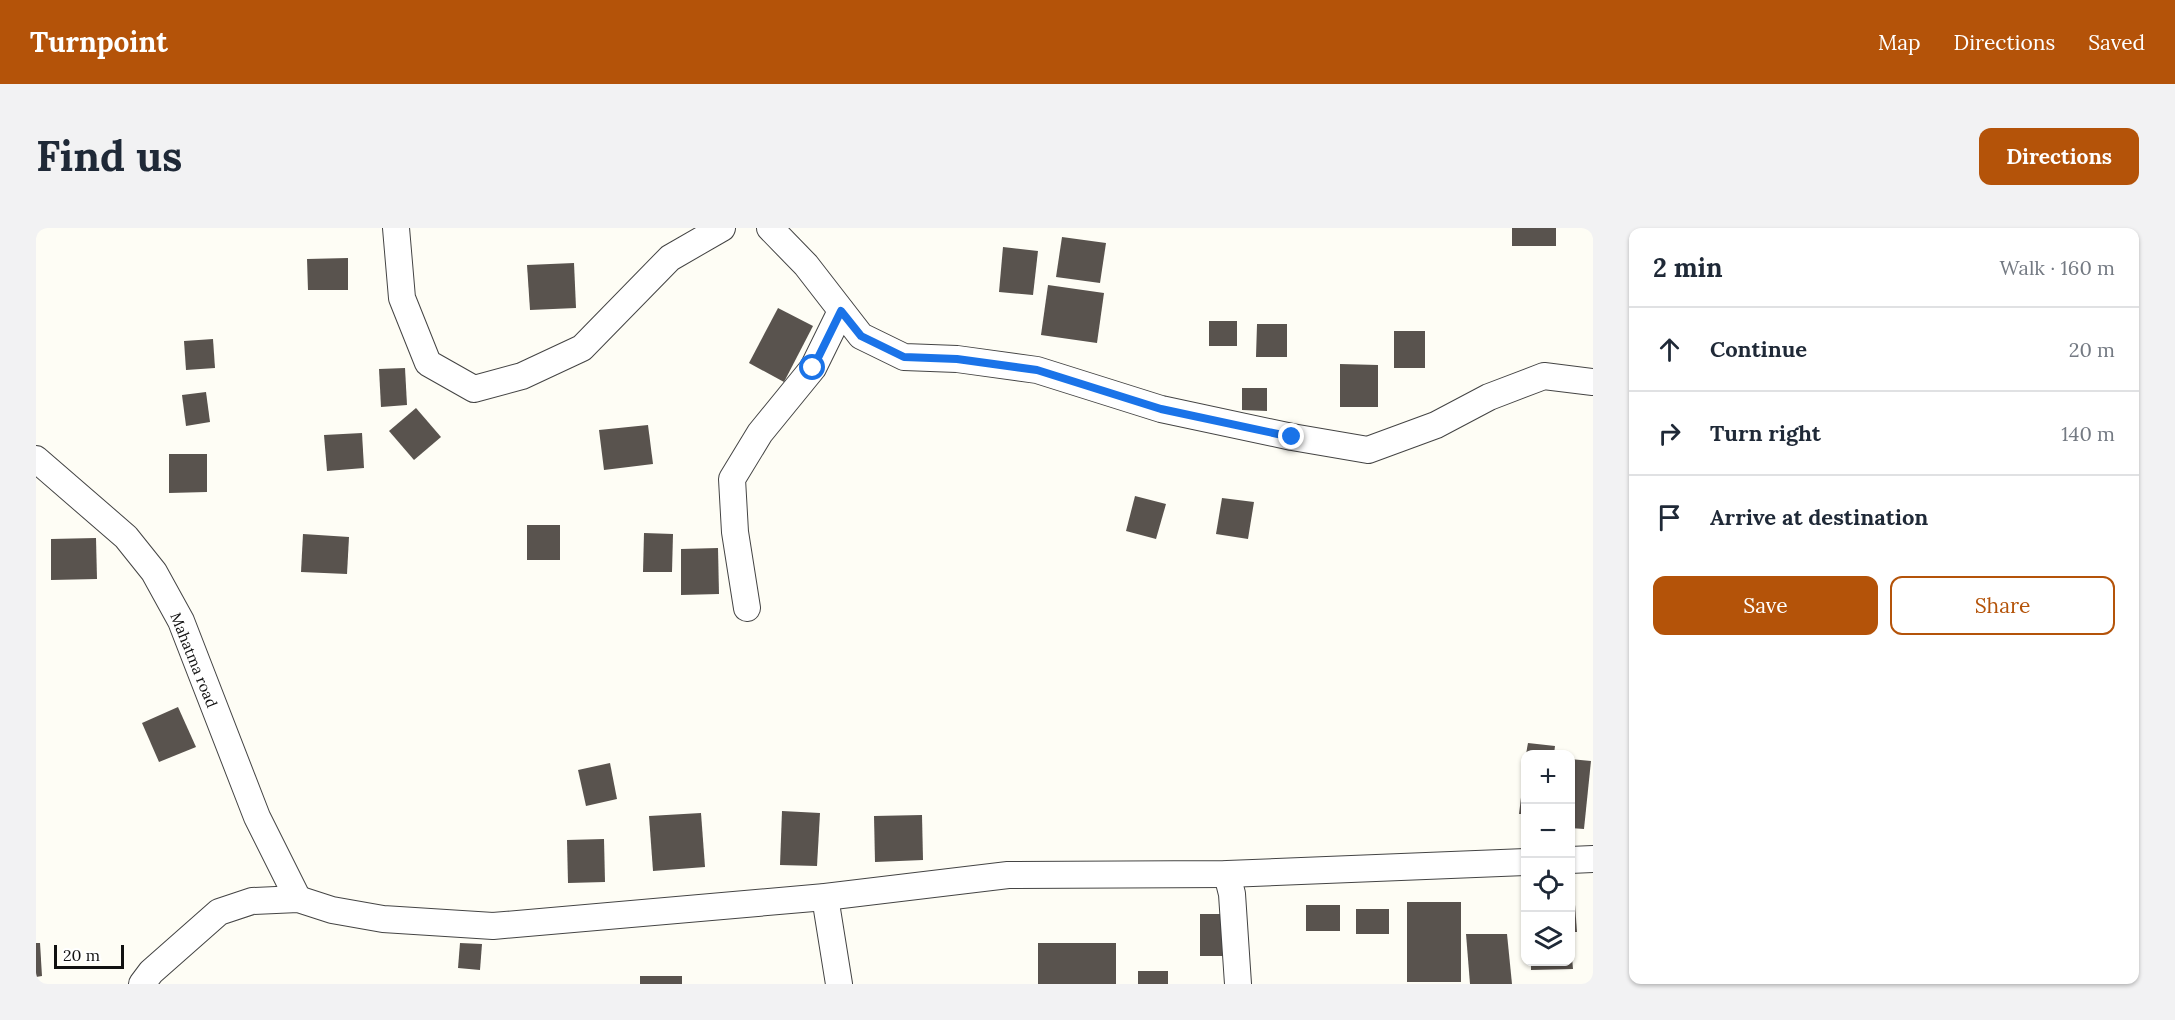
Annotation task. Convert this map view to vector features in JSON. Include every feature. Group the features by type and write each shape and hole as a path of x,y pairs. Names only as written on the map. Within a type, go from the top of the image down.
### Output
{"street":[{"path":"396,228 402,298 428,363 474,389 522,376 582,348 670,258 722,228"},
{"path":"770,228 806,265 861,336 904,357 957,359 1037,370 1161,409 1292,437 1368,450 1436,425 1489,397 1544,376 1593,381"},
{"path":"747,608 735,532 732,480 760,433 813,368 841,311"},
{"name":"Mahatma road","path":"36,459 126,537 154,572 181,621 256,817 297,899"},
{"path":"1575,860 1593,859"},
{"path":"142,984 151,972 219,912 252,901 297,899 332,910 383,919 493,926 825,897 1008,875 1227,874 1521,862"},
{"path":"1227,874 1232,894 1238,984"},
{"path":"825,897 839,984"}],"building":[{"path":"1512,228 1556,228 1556,246 1512,246"},
{"path":"1062,237 1106,243 1100,283 1056,277"},
{"path":"1003,247 1038,251 1033,295 999,292"},
{"path":"348,258 348,290 308,290 307,259"},
{"path":"574,263 576,308 530,310 527,265"},
{"path":"1048,285 1104,293 1097,343 1041,335"},
{"path":"778,308 813,326 784,382 749,363"},
{"path":"1209,321 1237,321 1237,346 1209,346"},
{"path":"1257,324 1287,324 1287,357 1256,357"},
{"path":"1394,331 1425,331 1425,368 1394,368"},
{"path":"213,339 215,368 186,370 184,341"},
{"path":"1340,364 1378,365 1378,407 1340,407"},
{"path":"405,368 407,405 381,407 379,369"},
{"path":"1242,388 1267,388 1267,411 1242,410"},
{"path":"206,392 210,422 186,426 182,395"},
{"path":"416,408 441,437 414,460 389,431"},
{"path":"648,425 653,464 604,470 599,430"},
{"path":"362,433 364,468 327,471 324,435"},
{"path":"169,454 207,454 207,492 169,493"},
{"path":"1135,496 1166,504 1156,539 1126,531"},
{"path":"1222,498 1254,502 1248,539 1216,534"},
{"path":"527,525 560,525 560,560 527,560"},
{"path":"644,533 673,534 672,572 643,572"},
{"path":"303,534 349,537 347,574 301,572"},
{"path":"96,538 97,579 51,580 51,539"},
{"path":"718,548 719,594 681,595 681,549"},
{"path":"178,707 196,747 159,762 142,723"},
{"path":"1528,743 1555,746 1554,750 1527,750"},
{"path":"1575,759 1591,761 1584,829 1575,828"},
{"path":"610,763 617,799 586,806 578,770"},
{"path":"782,811 820,813 817,866 780,865"},
{"path":"701,813 705,867 653,871 649,816"},
{"path":"922,815 923,860 875,862 874,816"},
{"path":"604,839 605,882 568,883 567,840"},
{"path":"1407,902 1461,902 1461,982 1407,982"},
{"path":"1306,905 1340,905 1340,931 1306,931"},
{"path":"1575,905 1577,932 1575,932"},
{"path":"1356,909 1389,909 1389,934 1356,934"},
{"path":"1200,914 1229,914 1229,956 1200,956"},
{"path":"1466,934 1507,934 1512,984 1470,984"},
{"path":"36,943 40,943 42,976 36,977"},
{"path":"460,943 482,944 480,970 458,968"},
{"path":"1038,943 1116,943 1116,984 1038,984"},
{"path":"1531,966 1573,966 1573,969 1531,970"},
{"path":"1138,971 1168,971 1168,984 1138,984"},
{"path":"640,976 682,976 682,984 640,984"}],"route":[{"path":"813,368 841,311 861,336 904,357 957,359 1037,370 1161,409 1292,437"}]}
